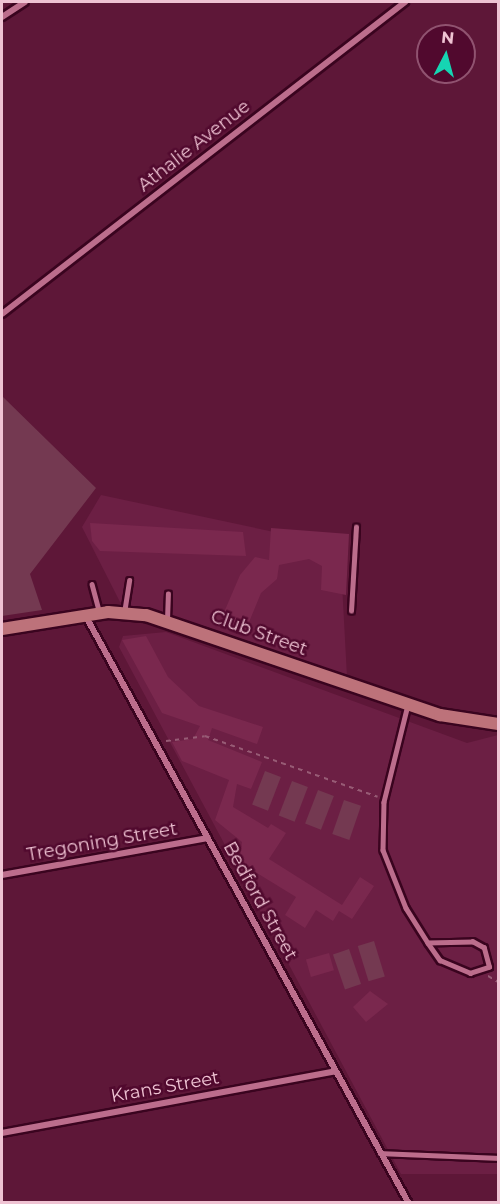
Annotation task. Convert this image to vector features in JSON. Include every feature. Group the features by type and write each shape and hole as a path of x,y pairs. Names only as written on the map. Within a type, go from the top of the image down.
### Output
{"main road":[{"name":"Club Street","path":"2,629 100,613 124,613 167,620 455,720 498,724"}],"street":[{"path":"2,17 25,2"},
{"name":"Athalie Avenue","path":"2,314 405,2"},
{"name":"Bedford Street","path":"85,615 408,1203"},
{"name":"Tregoning Street","path":"2,875 208,838"},
{"name":"Krans Street","path":"2,1133 335,1071"}],"lane":[{"path":"351,611 356,527"},
{"path":"124,613 129,580"},
{"path":"92,584 100,613"},
{"path":"167,620 168,594"},
{"path":"409,704 385,799 382,850 406,908 428,943 453,969 482,972 489,967 489,957 484,948 473,942 428,943"},
{"path":"380,1153 498,1158"}],"path":[{"path":"156,743 205,736 385,799"},
{"path":"482,972 498,982"}],"shaded area":[{"path":"2,396 96,488 30,574 42,610 2,616"},
{"path":"101,495 340,546 347,677 120,602 82,527"},
{"path":"166,632 467,743 498,735 498,1174 401,1174 119,647 123,636"},
{"path":"265,771 281,777 268,811 252,805"},
{"path":"292,781 308,787 295,822 279,816"},
{"path":"318,790 334,796 321,830 305,824"},
{"path":"344,800 361,806 349,840 332,834"},
{"path":"374,941 385,976 369,981 358,946"},
{"path":"349,949 361,984 345,990 333,955"}],"building":[{"path":"90,523 243,532 246,556 100,551 92,541"},
{"path":"271,528 349,534 346,595 321,590 322,566 309,559 279,565 277,579 261,593 247,627 222,617 240,575 255,557 269,560"},
{"path":"146,636 168,677 199,706 263,727 257,744 212,728 208,740 262,762 251,789 237,784 233,807 268,828 271,824 286,833 269,859 342,905 360,877 374,886 352,919 339,911 333,921 316,910 305,928 285,915 296,897 239,862 242,842 215,820 229,780 182,761 172,742 193,739 200,726 162,713 122,640"},
{"path":"329,953 334,970 311,977 306,960"},
{"path":"370,991 388,1004 366,1022 353,1007"}]}
